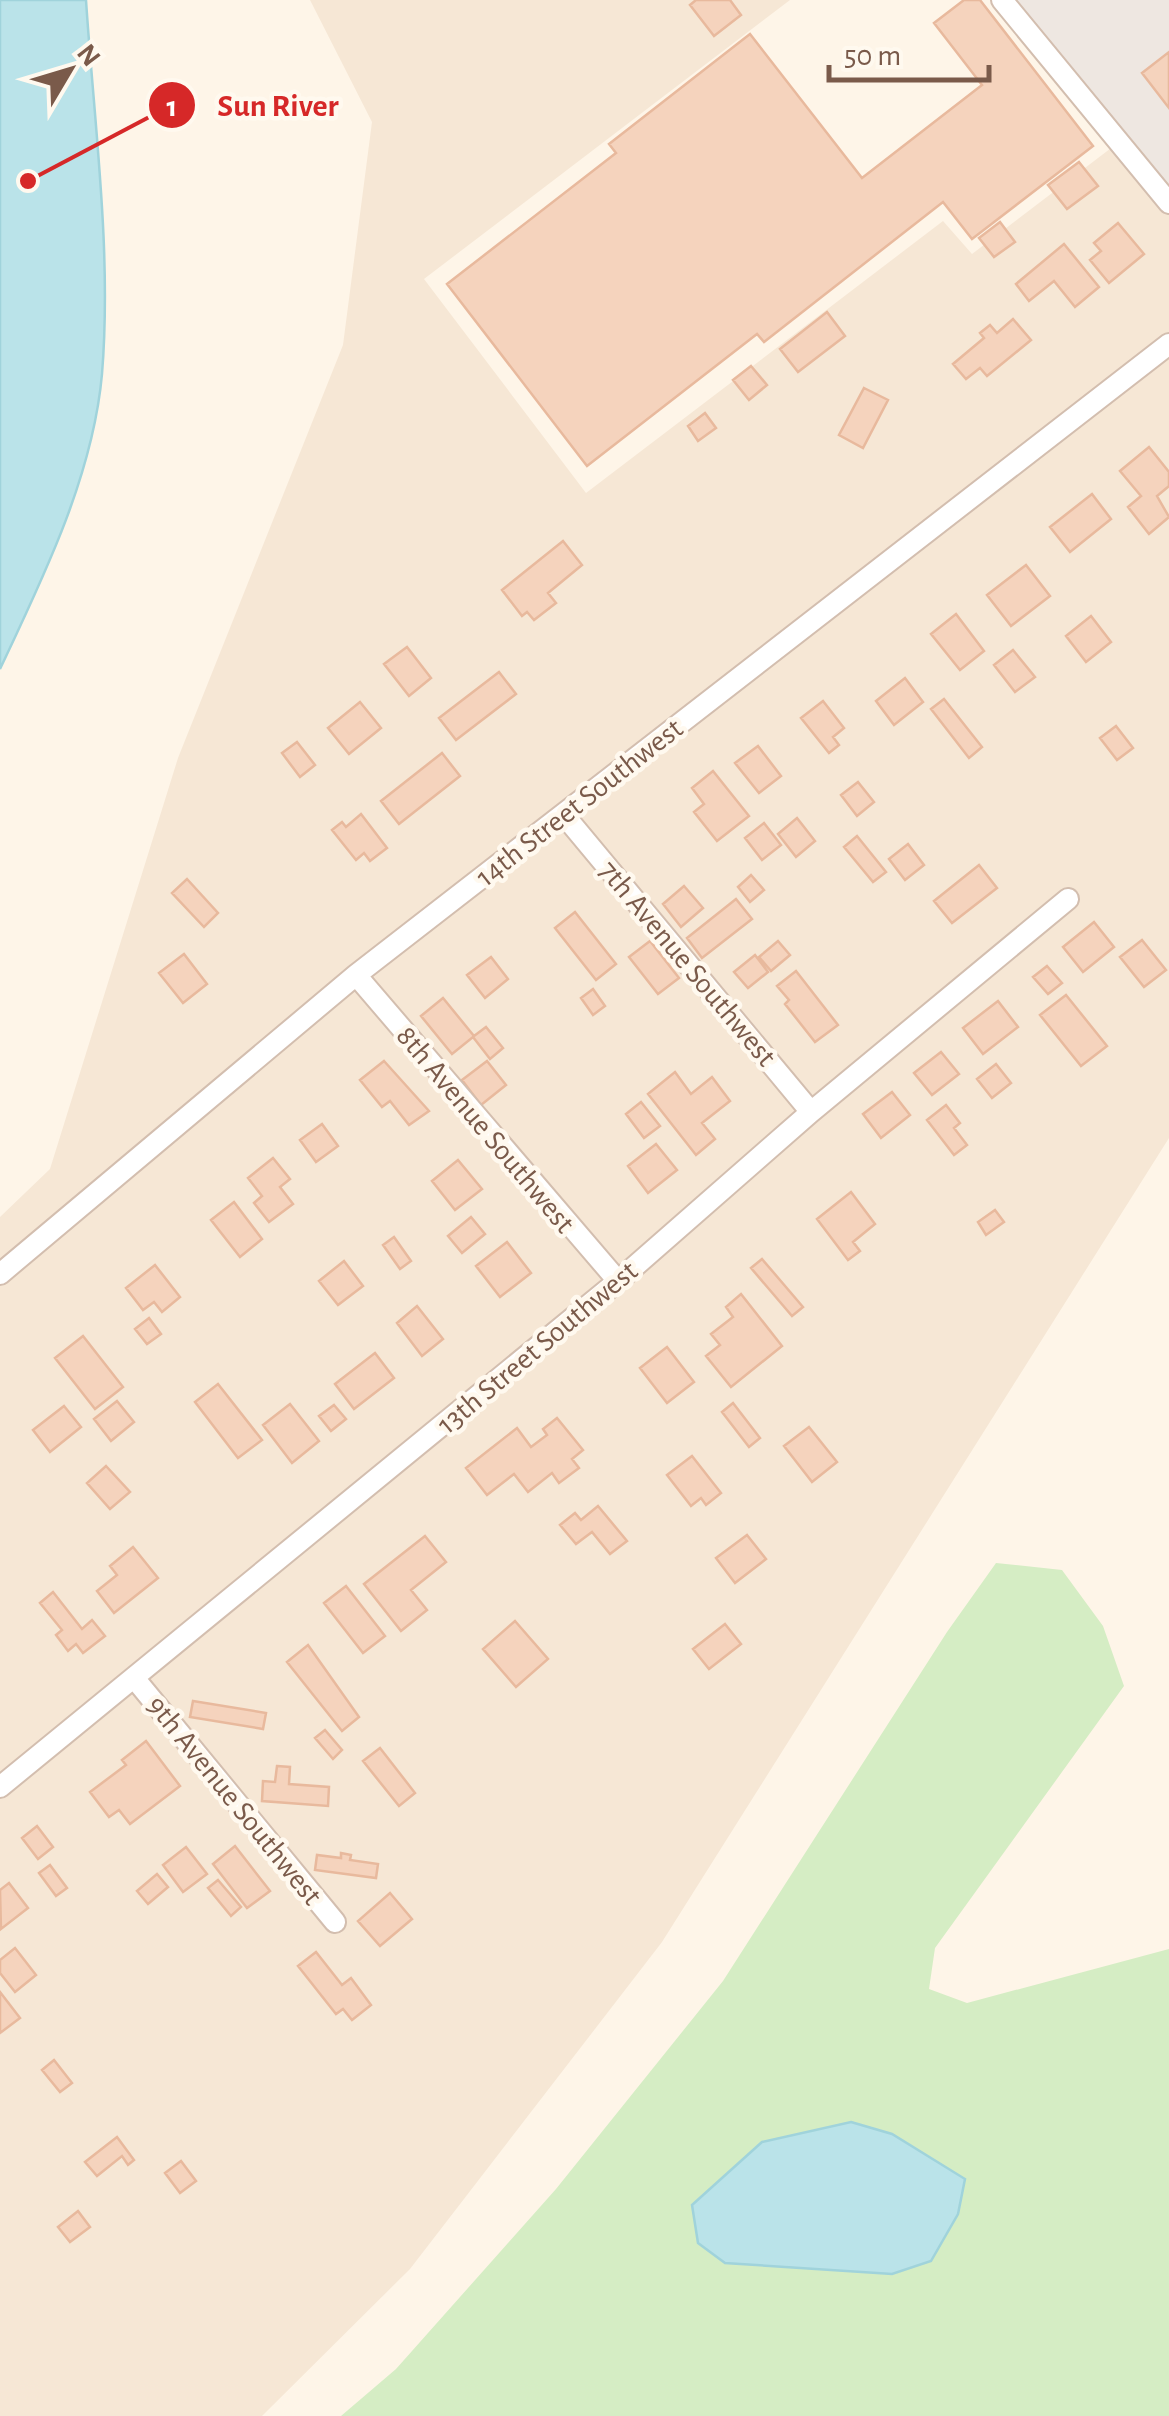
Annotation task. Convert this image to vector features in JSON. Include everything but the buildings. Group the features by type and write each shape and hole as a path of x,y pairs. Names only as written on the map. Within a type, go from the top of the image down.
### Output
{"street":[{"path":"1002,0 1169,203"},
{"name":"14th Street Southwest","path":"0,1274 356,975 1169,344"},
{"name":"7th Avenue Southwest","path":"564,815 812,1112"},
{"name":"13th Street Southwest","path":"0,1788 618,1281 812,1112 1068,899"},
{"name":"8th Avenue Southwest","path":"356,975 618,1281"},
{"name":"9th Avenue Southwest","path":"136,1678 335,1922"}],"shaded area":[{"path":"310,0 790,0 424,279 586,493 943,221 972,254 1119,142 1169,203 1169,1138 662,1942 410,2269 262,2416 0,2416 0,1217 50,1169 178,758 343,345 372,122"},
{"path":"1002,0 1169,0 1169,203"}],"green space":[{"path":"996,1563 1062,1570 1103,1626 1124,1686 935,1948 929,1989 967,2003 1169,1949 1169,2416 341,2416 396,2369 556,2189 723,1981 947,1632"}],"water":[{"path":"0,0 86,0 101,187 105,328 97,412 77,488 0,669"},
{"path":"851,2122 892,2134 965,2179 958,2214 931,2261 892,2274 725,2263 698,2243 692,2205 762,2142"}],"place":[{"name":"Sun River","path":"28,181"}]}
